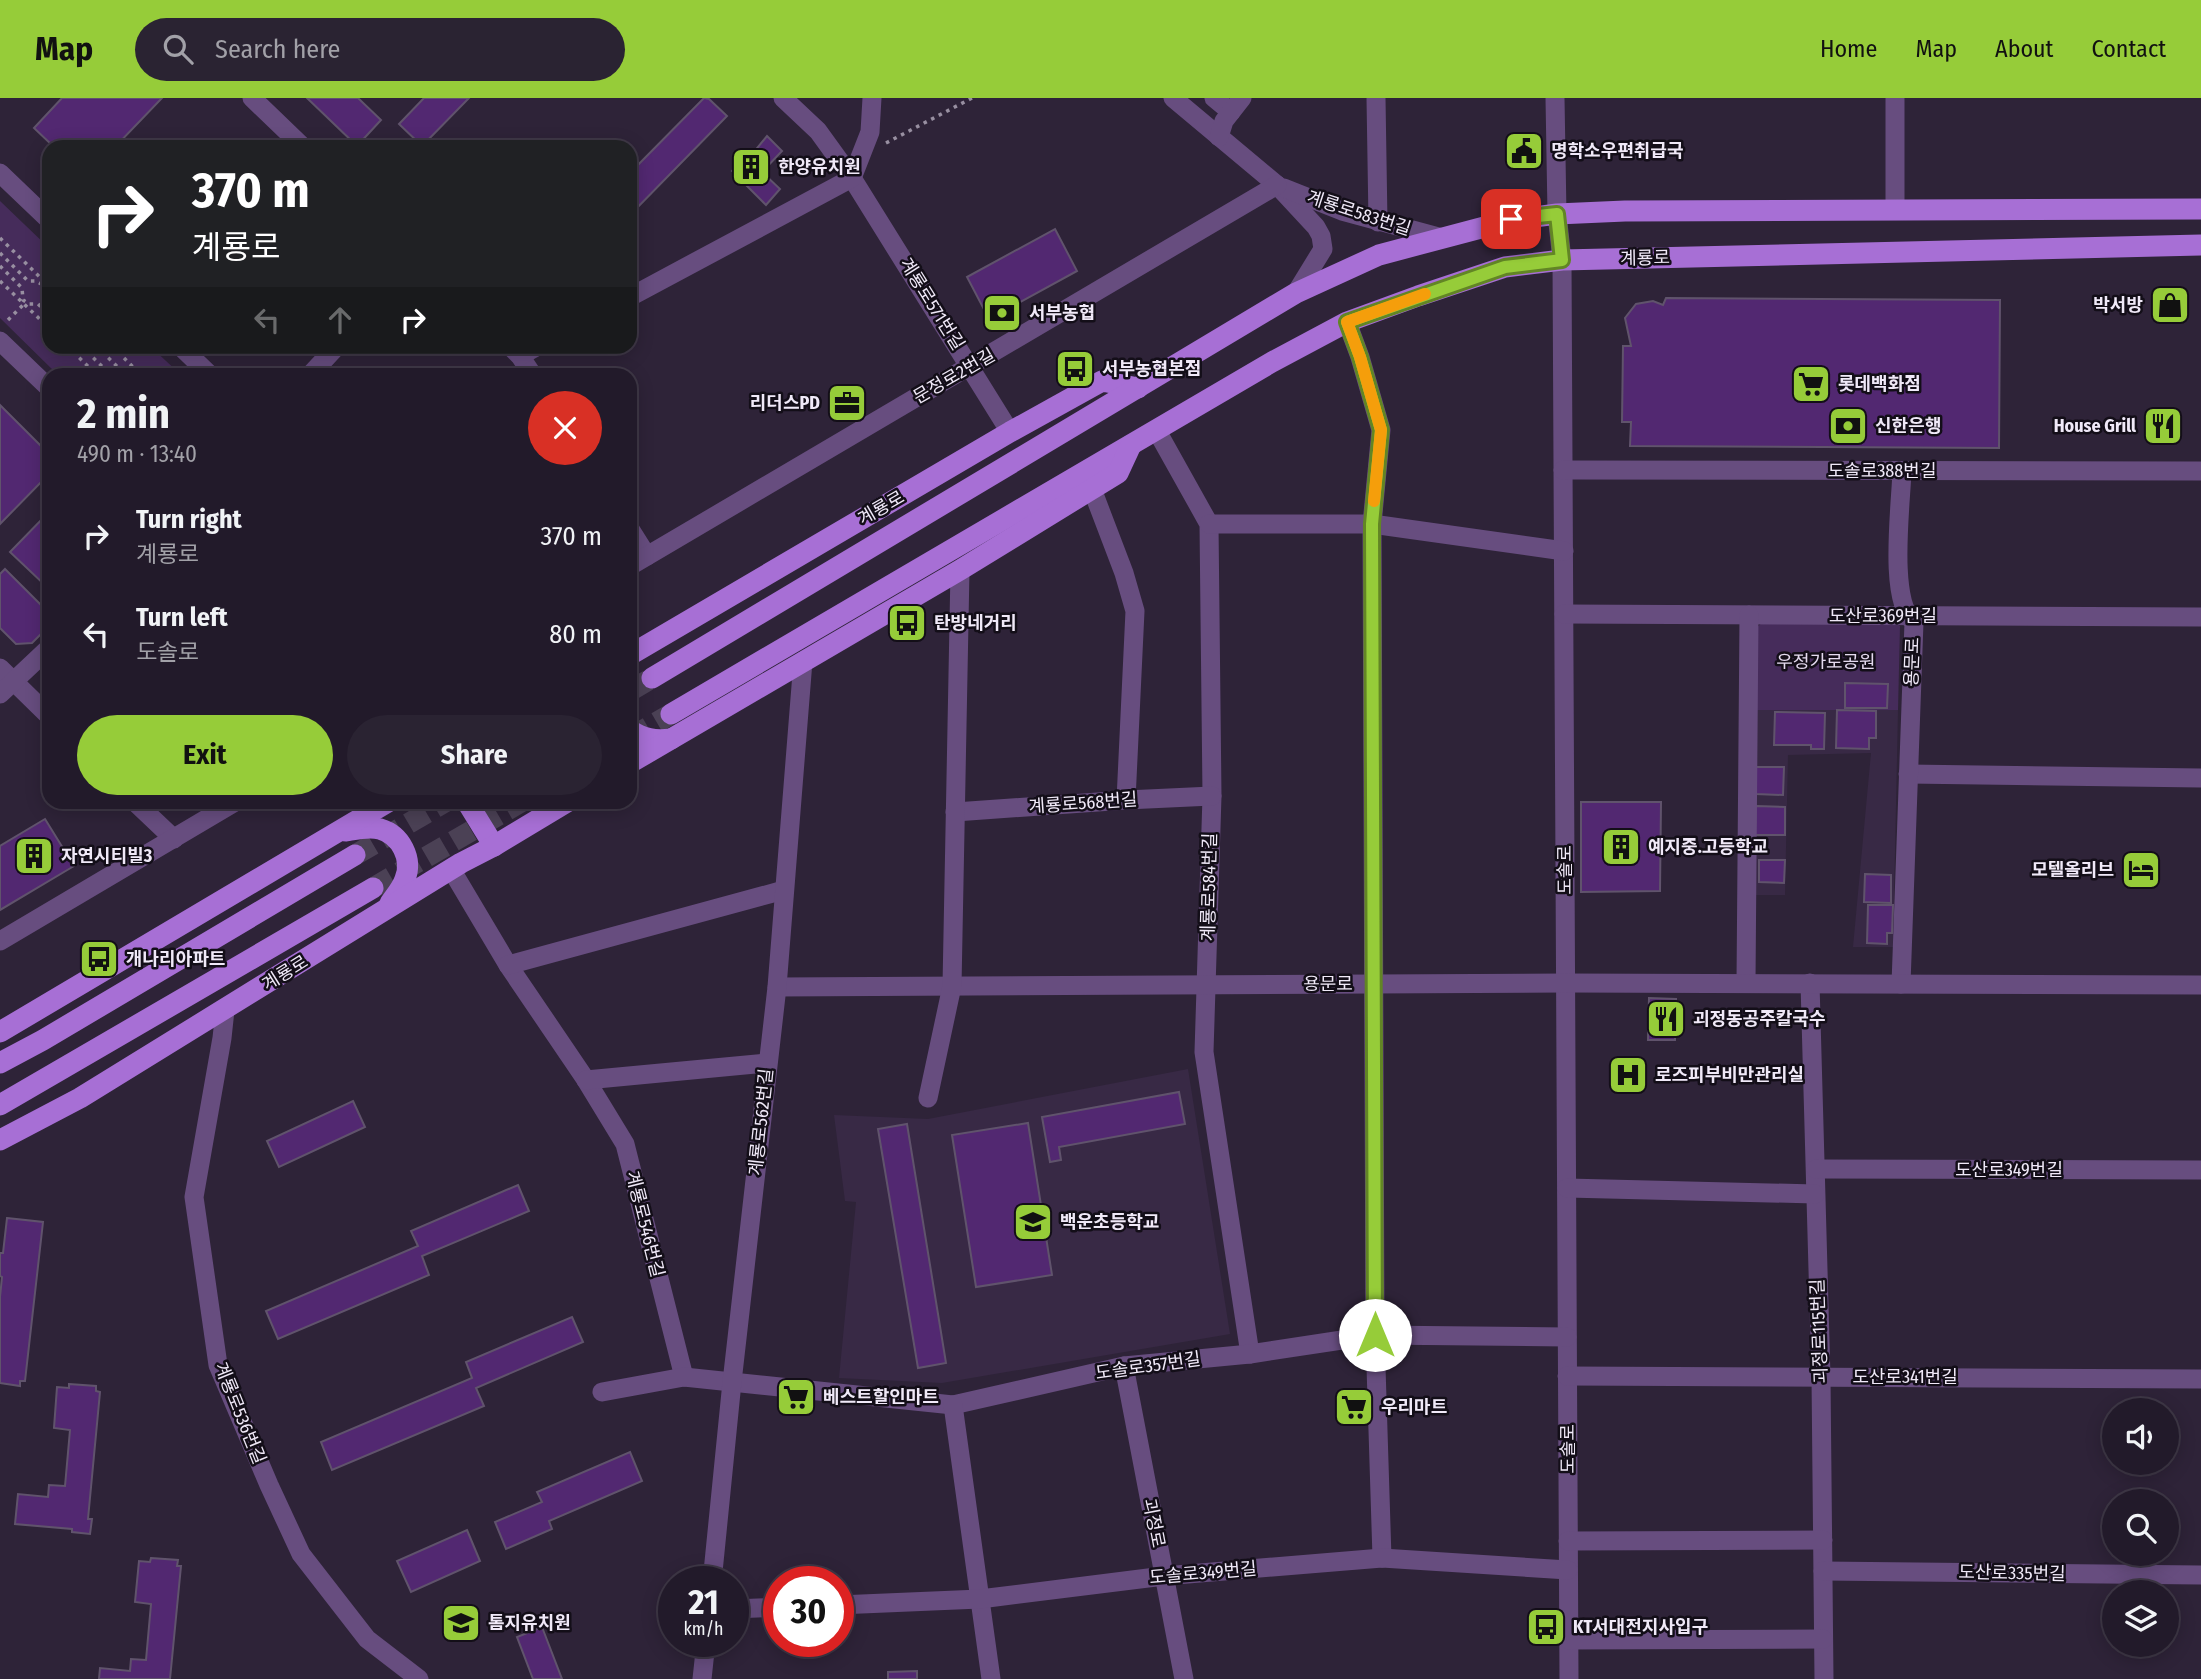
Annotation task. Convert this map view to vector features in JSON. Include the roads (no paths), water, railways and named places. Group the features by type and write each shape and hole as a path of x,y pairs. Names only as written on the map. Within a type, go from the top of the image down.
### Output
{"main road":[{"name":"계룡로","path":"652,678 1296,293 1379,255 1511,219 1557,214 2201,209"},
{"name":"계룡로","path":"671,714 1272,362 1347,322 1505,267 1562,260 2201,245"},
{"name":"계룡로","path":"637,652 1010,432 1102,381 1138,388"},
{"path":"637,760 960,570 1092,489 1118,472 1131,445"},
{"path":"637,734 654,740 670,739 683,732"},
{"path":"0,1032 377,809"},
{"path":"471,809 494,846"},
{"name":"계룡로","path":"0,1140 80,1098 451,869 555,809"},
{"path":"339,832 380,829 400,842 406,853 406,878 384,911"},
{"path":"0,1063 355,855"},
{"name":"계룡로","path":"0,1105 373,888"}],"street":[{"path":"253,98 296,140"},
{"name":"계룡로571번길","path":"783,98 818,131 852,178 1010,432"},
{"path":"637,293 852,178 870,132 872,98"},
{"name":"계룡로583번길","path":"1173,98 1277,185 1316,227 1323,249 1296,293"},
{"path":"1214,98 1237,105 1224,121 1219,137"},
{"path":"1376,98 1378,222"},
{"name":"도솔로","path":"1555,98 1557,214 1562,260 1569,1679"},
{"path":"1895,98 1895,210"},
{"path":"0,173 42,213"},
{"name":"계룡로583번길","path":"1277,185 1342,211 1443,237"},
{"name":"문정로2번길","path":"638,561 1277,185"},
{"path":"1347,322 1381,430 1372,524 1375,1335 1382,1558"},
{"path":"0,341 42,381"},
{"path":"188,354 203,368"},
{"path":"317,368 330,354"},
{"name":"계룡로584번길","path":"1157,431 1209,524 1212,796 1205,1052 1250,1354"},
{"name":"도솔로388번길","path":"1563,470 2201,471"},
{"name":"용문로","path":"1901,984 1914,622 1906,616 1898,584 1902,471"},
{"path":"1092,489 1124,573 1135,611 1126,800"},
{"path":"1209,524 1372,524 1564,551"},
{"path":"928,1098 952,986 960,570"},
{"name":"도산로369번길","path":"1564,614 2201,617"},
{"path":"1746,983 1749,615"},
{"path":"7,689 42,655"},
{"name":"계룡로562번길","path":"714,1566 777,987 803,662"},
{"path":"0,668 7,689 42,712"},
{"path":"1908,774 2201,778"},
{"name":"계룡로568번길","path":"955,812 1212,796"},
{"path":"142,809 174,839"},
{"path":"0,941 223,809"},
{"name":"계룡로546번길","path":"451,869 508,965 586,1080 625,1144 684,1377"},
{"path":"508,965 784,890"},
{"name":"용문로","path":"777,987 1566,983 2201,985"},
{"name":"괴정로115번길","path":"1810,983 1821,1377 1824,1679"},
{"name":"계룡로536번길","path":"225,1010 194,1197 218,1365 301,1554 366,1639 419,1679"},
{"path":"586,1080 767,1063"},
{"name":"도산로349번길","path":"1816,1169 2201,1170"},
{"path":"1567,1188 1815,1194"},
{"name":"도솔로357번길","path":"732,1382 953,1405 1124,1366 1250,1354 1375,1335 1567,1337"},
{"name":"괴정로","path":"1124,1366 1184,1679"},
{"path":"601,1392 684,1377 732,1382"},
{"name":"도산로341번길","path":"1567,1377 2201,1379"},
{"path":"953,1405 991,1679"},
{"path":"1568,1541 1823,1540"},
{"name":"도솔로349번길","path":"854,1604 980,1599 1164,1576 1382,1558 1568,1570"},
{"name":"도산로335번길","path":"1823,1571 2201,1575"},
{"path":"1569,1640 1824,1639"},
{"path":"702,1679 704,1657"}],"tunnel":[{"path":"637,687 652,678"},
{"path":"637,734 671,714"},
{"path":"355,855 433,809"},
{"path":"373,888 509,809"}],"place":[{"name":"명학소우편취급국","path":"1524,151"},
{"name":"한양유치원","path":"751,167"},
{"name":"박서방","path":"2170,305"},
{"name":"서부농협","path":"1002,313"},
{"name":"서부농협본점","path":"1075,369"},
{"name":"롯데백화점","path":"1811,384"},
{"name":"리더스PD","path":"847,403"},
{"name":"신한은행","path":"1848,426"},
{"name":"House Grill","path":"2163,426"},
{"name":"탄방네거리","path":"907,623"},
{"name":"예지중.고등학교","path":"1621,847"},
{"name":"자연시티빌3","path":"34,856"},
{"name":"모텔올리브","path":"2141,870"},
{"name":"개나리아파트","path":"99,959"},
{"name":"괴정동공주칼국수","path":"1666,1019"},
{"name":"로즈피부비만관리실","path":"1628,1075"},
{"name":"백운초등학교","path":"1033,1222"},
{"name":"베스트할인마트","path":"796,1397"},
{"name":"우리마트","path":"1354,1407"},
{"name":"톰지유치원","path":"461,1623"},
{"name":"KT서대전지사입구","path":"1546,1627"}],"park label":[{"name":"우정가로공원","path":"1826,662"}]}
